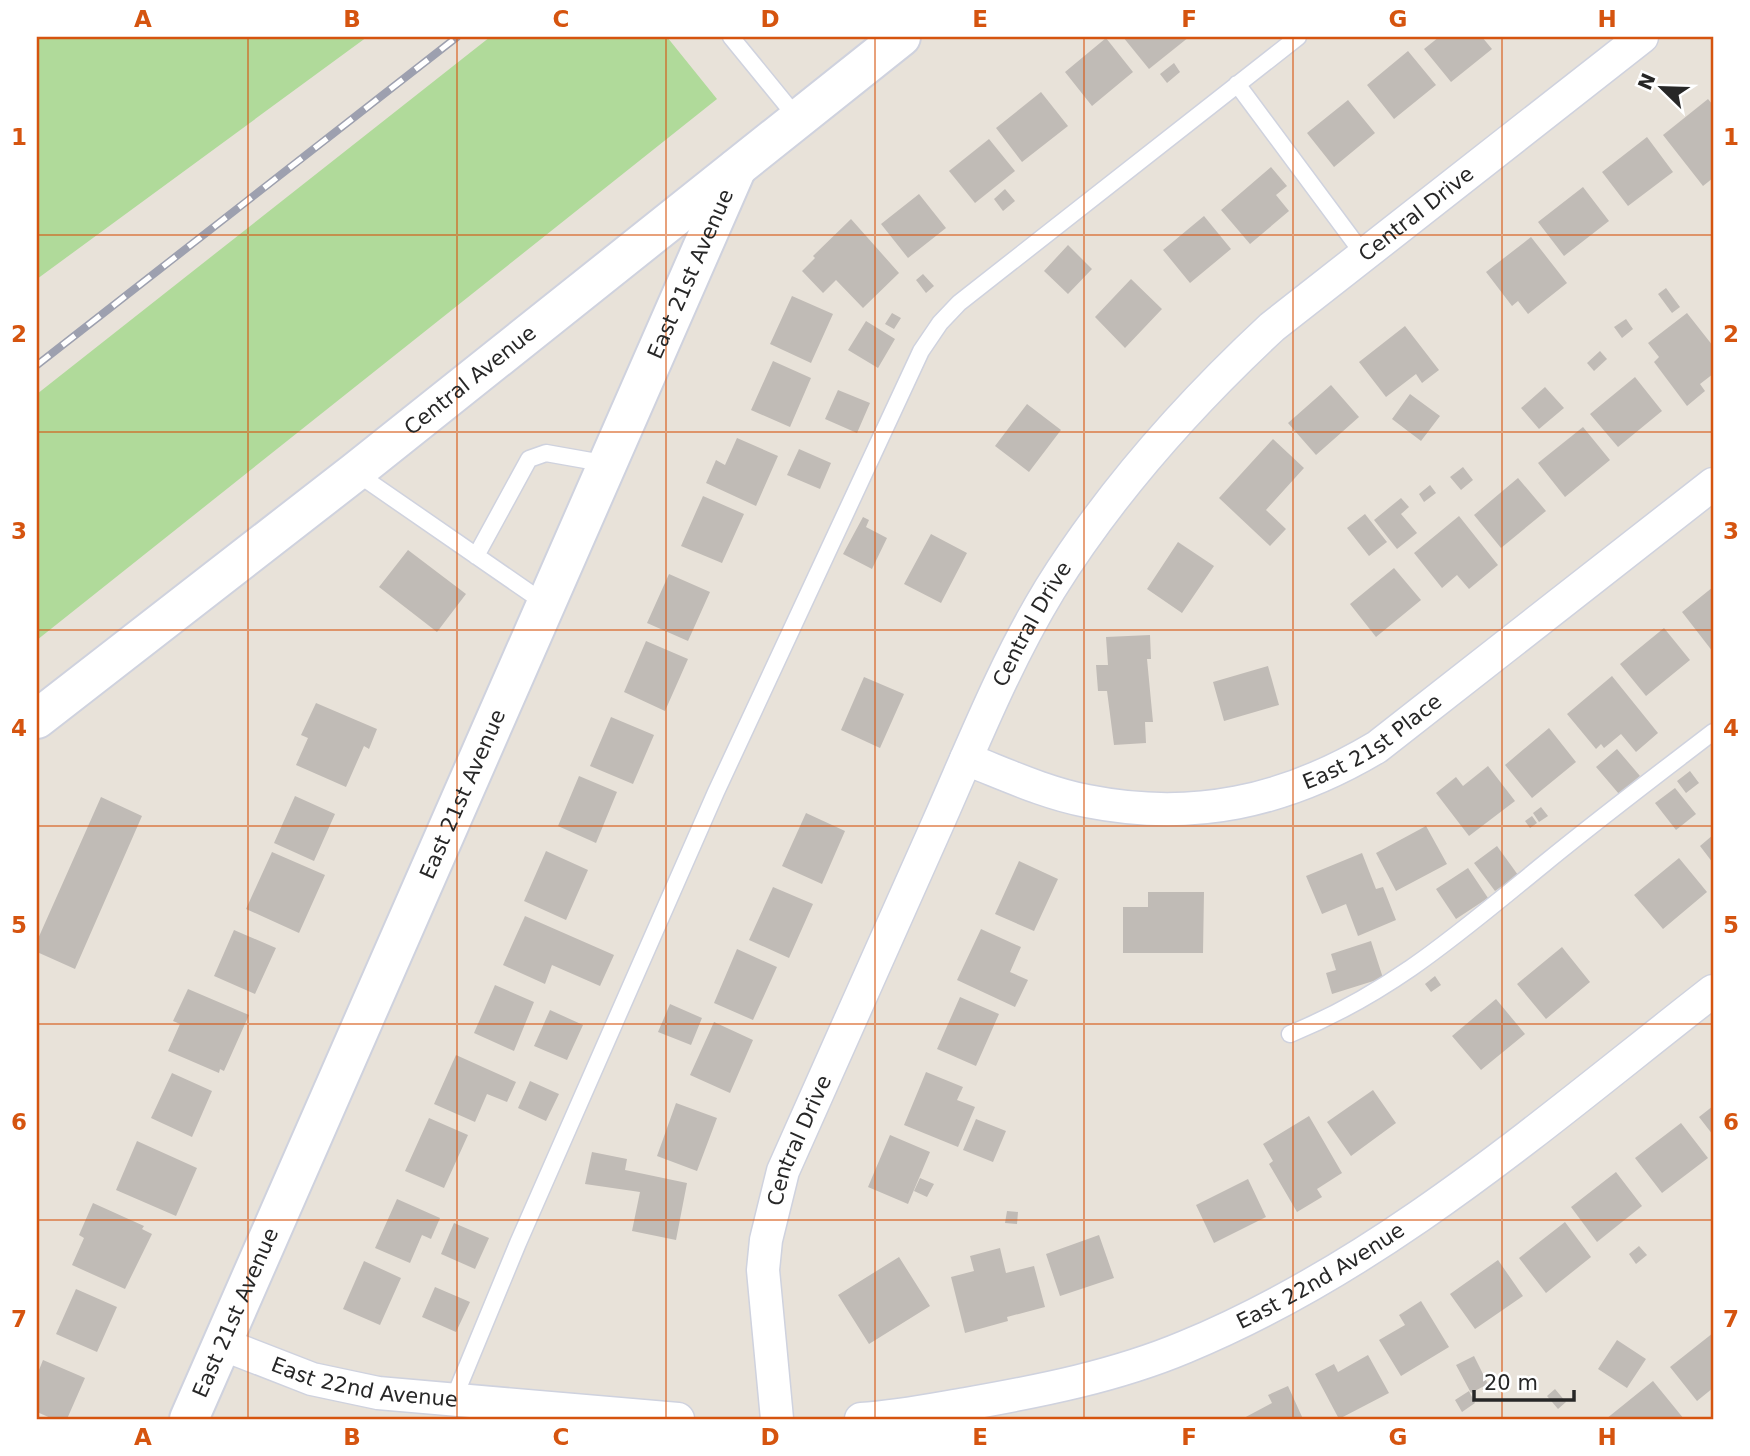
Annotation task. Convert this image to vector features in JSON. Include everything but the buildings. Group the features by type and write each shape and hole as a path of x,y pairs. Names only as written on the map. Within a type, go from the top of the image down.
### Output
{"street":[{"name":"Central Avenue","path":"37,719 355,472 901,37"},
{"name":"Central Drive","path":"777,1419 763,1270 766,1240 783,1171 1024,633 1081,542 1141,464 1200,396 1236,361 1272,327 1642,37"},
{"name":"East 21st Avenue","path":"189,1419 737,168"},
{"name":"East 21st Place","path":"966,759 1085,801 1153,810 1219,807 1280,792 1326,775 1377,747 1713,484"},
{"name":"East 22nd Avenue","path":"861,1419 1017,1395 1074,1382 1184,1348 1236,1324 1351,1262 1458,1190 1713,991"},
{"name":"East 22nd Avenue","path":"222,1344 287,1370 378,1393 678,1419"}],"lane":[{"path":"731,37 798,119"},
{"path":"454,1398 523,1231 710,804 921,351 940,323 959,303 1297,37"},
{"path":"1237,84 1364,255"},
{"path":"476,556 528,459 545,453 608,464"},
{"path":"355,472 547,604"},
{"path":"1290,1034 1374,993 1439,951 1547,861 1713,732"}],"green space":[{"path":"37,37 367,37 37,279"},
{"path":"490,37 667,37 717,99 37,640 37,394"}],"railway":[{"path":"37,365 457,37"}]}
